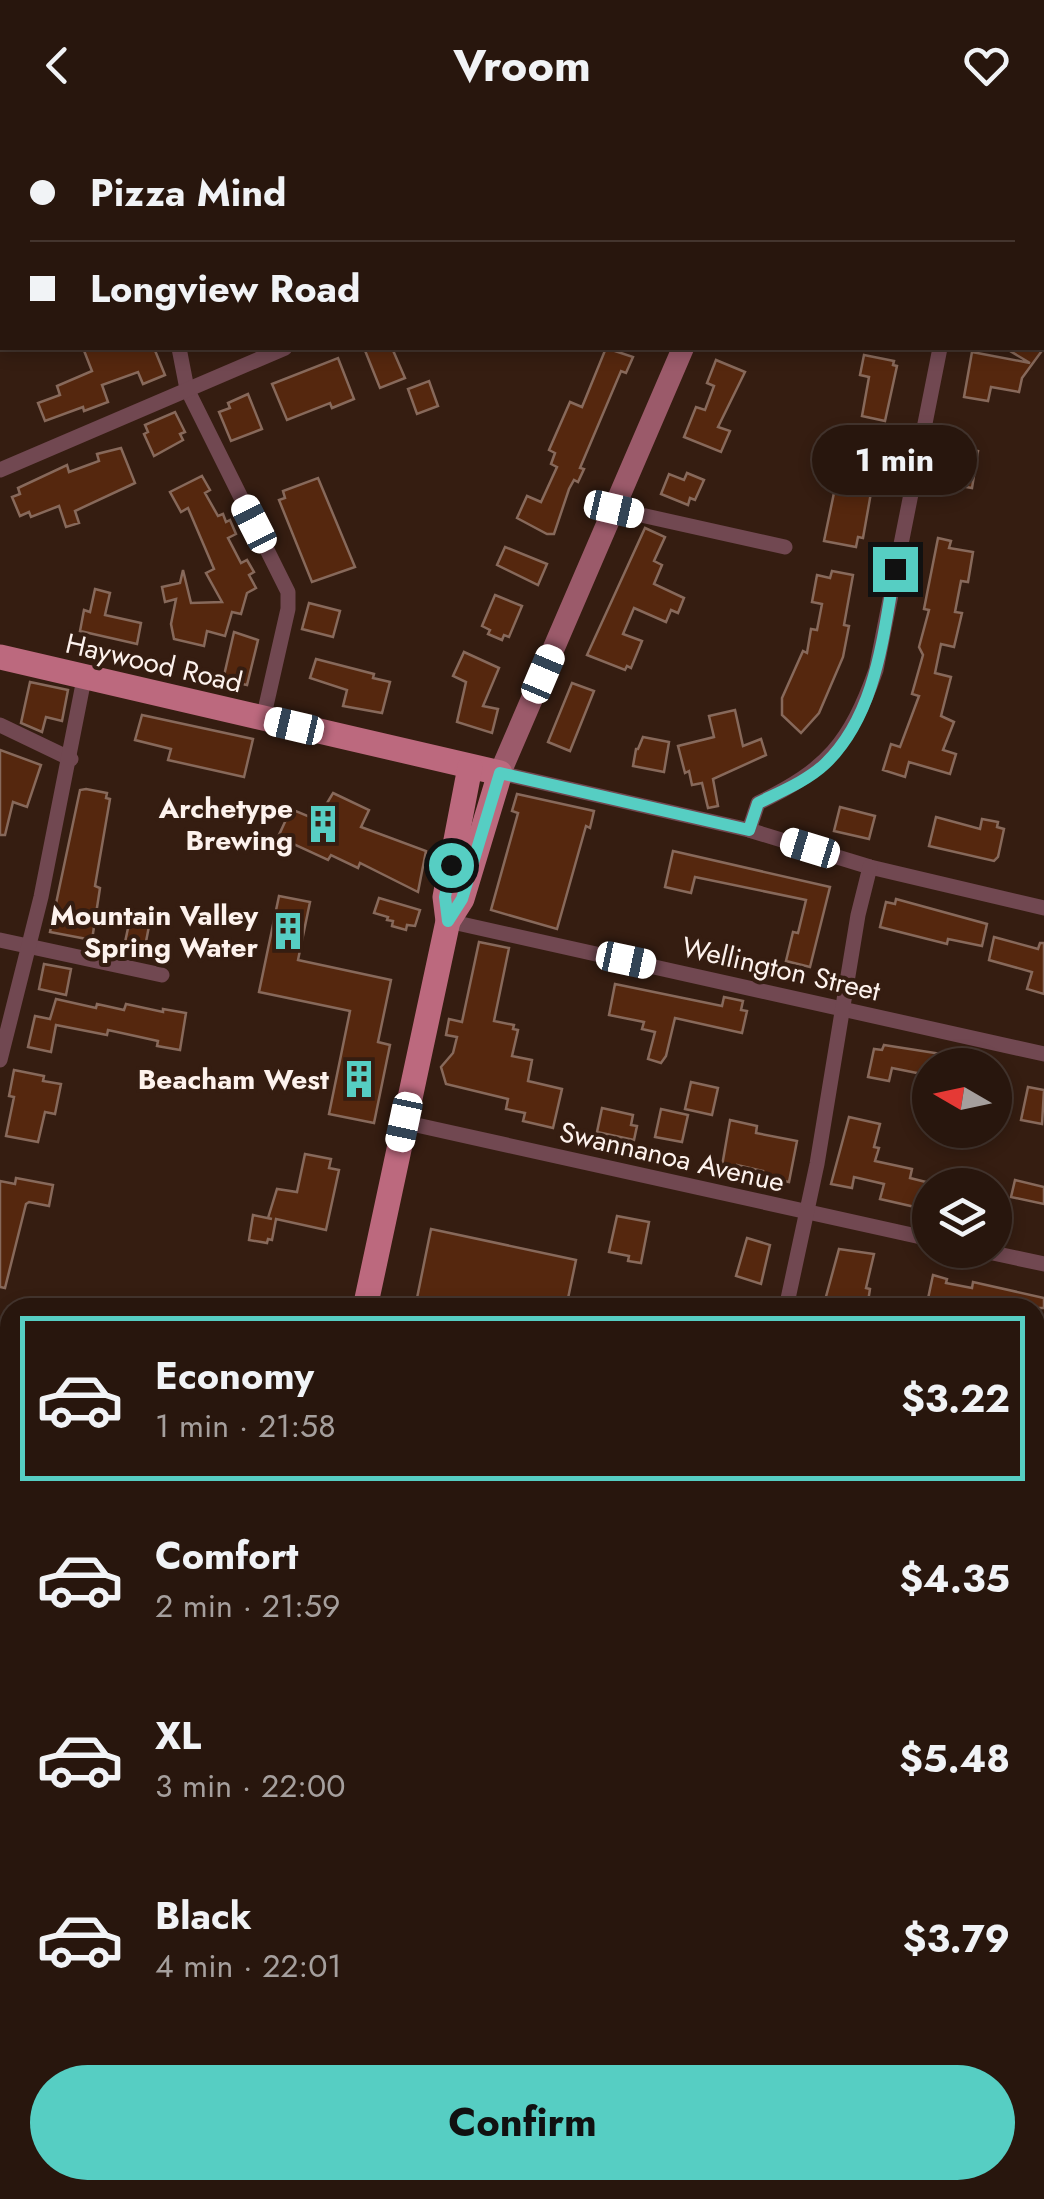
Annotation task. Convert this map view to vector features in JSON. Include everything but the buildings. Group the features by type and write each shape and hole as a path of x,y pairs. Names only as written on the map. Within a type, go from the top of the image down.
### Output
{"main road":[{"name":"Haywood Road","path":"0,657 500,773"},
{"path":"367,1298 448,921 445,897 470,767"},
{"path":"448,921 462,899 500,773"}],"street":[{"path":"179,350 187,390 288,592 288,608 263,719"},
{"path":"0,470 281,350"},
{"path":"675,350 614,509 500,773 749,830 870,867 1044,908"},
{"path":"749,830 758,803 825,764 863,707 876,670 940,350"},
{"path":"614,509 785,547"},
{"path":"0,1060 71,759 84,679"},
{"path":"0,726 71,759"},
{"path":"788,1298 870,867"},
{"name":"Wellington Street","path":"448,921 1044,1054"},
{"path":"0,940 162,975"},
{"name":"Swannanoa Avenue","path":"404,1122 912,1236"},
{"path":"1012,1257 1044,1264"}],"place":[{"name":"Archetype Brewing","path":"323,824"},
{"name":"Mountain Valley Spring Water","path":"288,931"},
{"name":"Beacham West","path":"359,1079"}],"route":[{"path":"451,865 445,897 448,921 462,899 500,773 749,830 758,803 825,764 863,707 876,670 895,569"}]}
